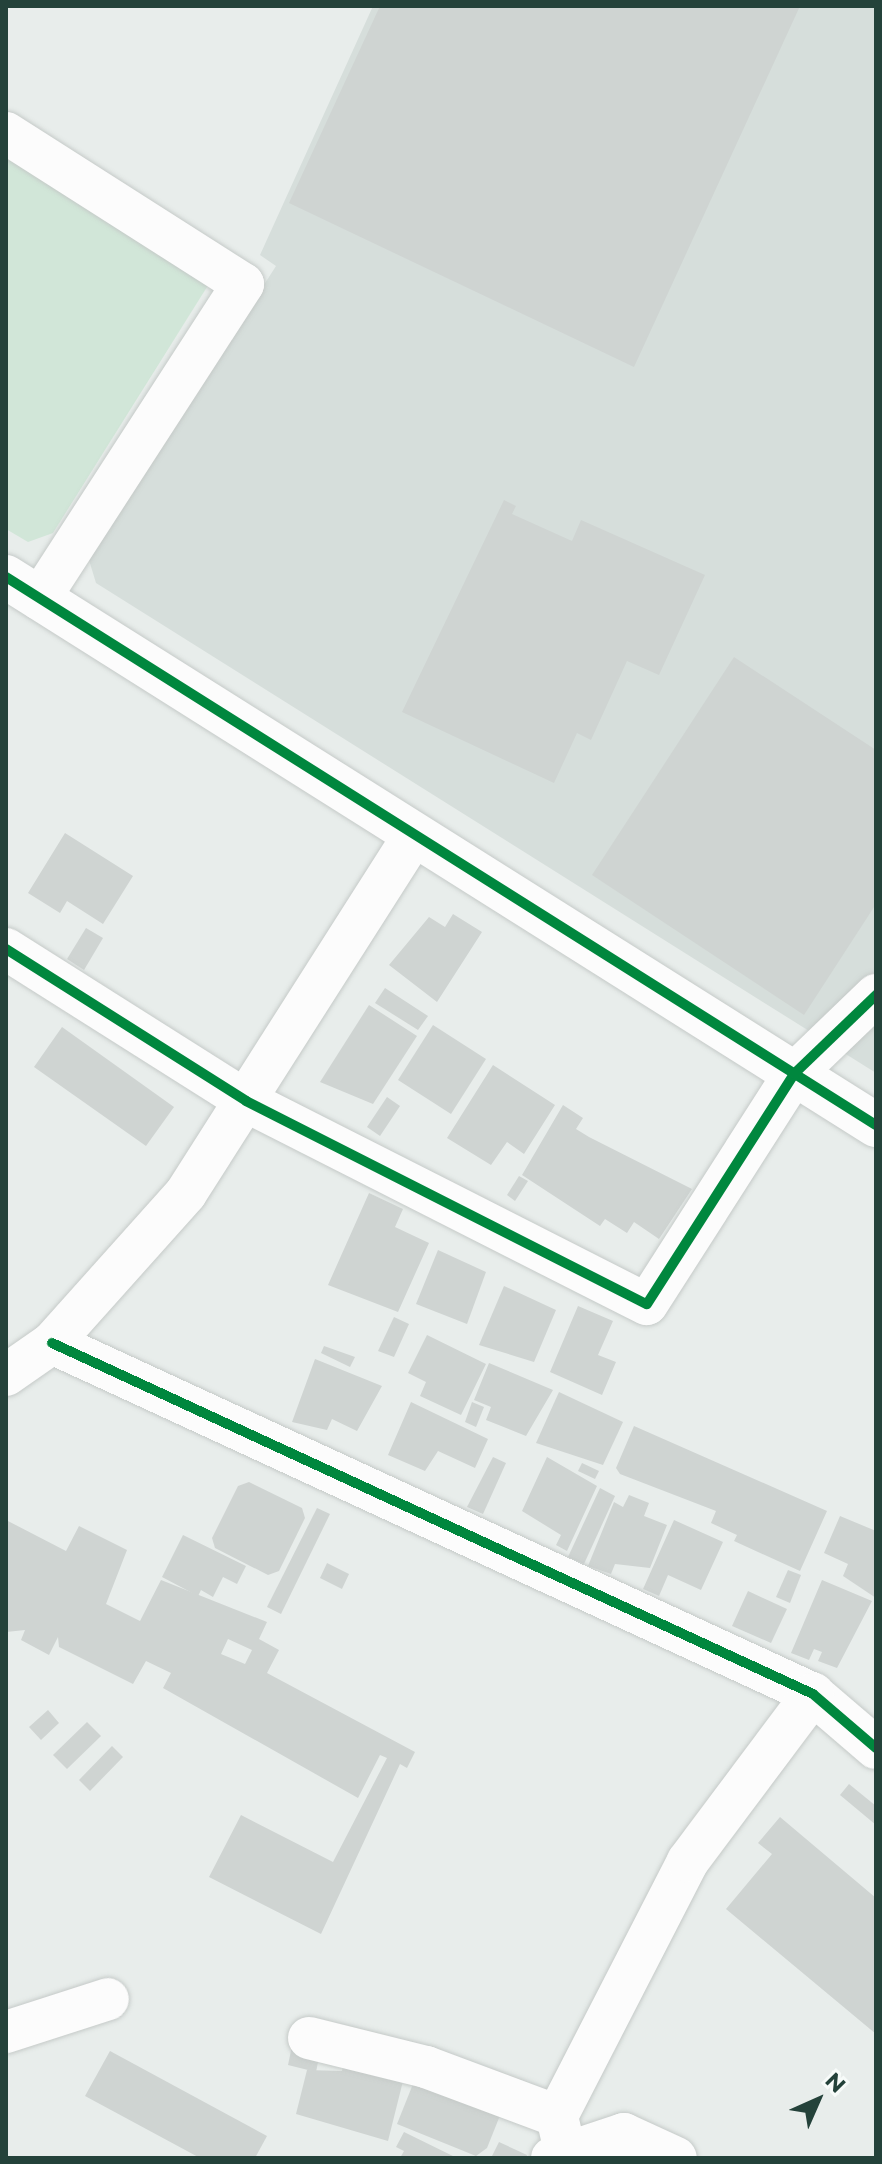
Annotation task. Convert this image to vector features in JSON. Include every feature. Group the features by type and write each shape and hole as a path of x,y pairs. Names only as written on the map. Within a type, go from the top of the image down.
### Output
{"street":[{"path":"6,133 243,284 23,588 876,1125"},
{"path":"6,1375 52,1343 186,1193 414,835"},
{"path":"6,949 246,1101 647,1304 794,1074 876,995"},
{"path":"52,1343 813,1694 876,1748"},
{"path":"558,2142 688,1861 813,1694"},
{"path":"6,2032 108,1999"},
{"path":"309,2038 426,2067 558,2142 624,2134 676,2158"}],"shaded area":[{"path":"373,6 876,6 876,1073 96,583 89,560 276,266 260,255"}],"green space":[{"path":"6,149 212,279 53,533 28,542 6,529"}],"building":[{"path":"380,6 800,6 634,367 289,203"},
{"path":"504,500 516,506 512,514 572,541 581,520 705,575 659,675 627,661 591,740 577,733 554,783 402,712"},
{"path":"734,657 876,750 876,904 804,1015 592,875"},
{"path":"65,833 133,876 103,924 67,901 60,913 28,893"},
{"path":"453,914 482,932 437,1002 389,965 429,917 445,927"},
{"path":"86,928 103,938 84,970 67,959"},
{"path":"385,988 428,1016 418,1030 375,1003"},
{"path":"369,1005 417,1036 373,1104 320,1082"},
{"path":"433,1025 486,1059 451,1114 398,1080"},
{"path":"62,1027 174,1107 146,1146 34,1067"},
{"path":"493,1065 555,1105 524,1154 507,1142 491,1165 447,1138"},
{"path":"387,1097 400,1106 380,1136 367,1127"},
{"path":"563,1105 583,1118 576,1129 692,1189 659,1239 634,1222 627,1233 605,1219 600,1226 522,1175"},
{"path":"519,1176 528,1181 515,1201 507,1195"},
{"path":"369,1193 403,1209 395,1227 429,1243 398,1312 328,1285"},
{"path":"438,1250 486,1272 467,1324 416,1304"},
{"path":"504,1286 556,1310 534,1362 479,1345"},
{"path":"578,1306 613,1321 598,1355 616,1362 602,1395 550,1372"},
{"path":"394,1317 409,1324 394,1357 378,1351"},
{"path":"427,1335 486,1364 461,1415 420,1396 426,1382 408,1373"},
{"path":"324,1346 355,1357 350,1367 321,1353"},
{"path":"315,1359 382,1386 357,1431 332,1419 327,1430 292,1422"},
{"path":"489,1363 553,1390 526,1436 486,1420 491,1407 474,1400"},
{"path":"559,1392 623,1422 603,1465 536,1443"},
{"path":"411,1402 488,1439 475,1468 438,1451 425,1471 388,1455"},
{"path":"472,1402 484,1407 476,1427 465,1422"},
{"path":"634,1426 827,1511 800,1571 734,1541 737,1535 711,1523 716,1511 620,1474 616,1468"},
{"path":"493,1457 506,1463 483,1514 467,1507"},
{"path":"547,1457 597,1486 567,1551 556,1545 561,1535 522,1511"},
{"path":"582,1463 599,1471 595,1479 578,1471"},
{"path":"249,1482 302,1508 305,1518 279,1571 268,1575 215,1548 212,1538 238,1486"},
{"path":"600,1488 615,1496 584,1564 568,1557"},
{"path":"629,1495 649,1503 644,1516 667,1525 650,1568 615,1564 611,1574 588,1566 614,1502 623,1507"},
{"path":"317,1508 330,1514 281,1614 267,1607"},
{"path":"840,1516 876,1531 876,1598 843,1576 848,1564 824,1553"},
{"path":"6,1520 66,1551 79,1526 127,1550 106,1604 140,1621 161,1580 267,1622 259,1639 279,1650 267,1673 415,1752 407,1768 400,1764 321,1934 209,1877 241,1815 333,1862 387,1758 380,1755 358,1798 163,1688 171,1673 146,1661 133,1684 59,1647 58,1637 49,1655 21,1640 25,1630 6,1632","holes":["228,1639 252,1650 245,1664 221,1654"]},
{"path":"674,1520 723,1542 701,1590 668,1575 659,1596 643,1589"},
{"path":"183,1535 246,1566 237,1584 223,1577 213,1597 201,1590 198,1596 162,1577"},
{"path":"327,1563 349,1574 342,1589 320,1578"},
{"path":"788,1570 801,1575 790,1603 776,1597"},
{"path":"822,1580 872,1601 837,1668 818,1661 822,1652 814,1649 809,1660 791,1653"},
{"path":"748,1591 787,1609 771,1643 732,1626"},
{"path":"48,1710 59,1723 41,1740 29,1727"},
{"path":"87,1722 101,1736 67,1769 53,1755"},
{"path":"112,1746 123,1757 90,1791 79,1780"},
{"path":"849,1784 876,1806 876,1825 840,1795"},
{"path":"780,1817 876,1898 876,2034 726,1909 772,1854 758,1843"},
{"path":"292,2046 320,2052 316,2072 288,2065"},
{"path":"110,2051 267,2136 255,2158 200,2158 85,2096"},
{"path":"344,2061 405,2073 388,2141 296,2114 307,2070 342,2071"},
{"path":"415,2079 501,2113 487,2148 476,2156 397,2124"},
{"path":"404,2132 457,2158 400,2158 404,2151 396,2147"},
{"path":"499,2142 527,2155 526,2158 491,2158"}],"cycle path":[{"path":"6,577 876,1125"},
{"path":"6,949 246,1101 647,1304 794,1074 876,995"},
{"path":"52,1343 813,1694 876,1748"}]}
